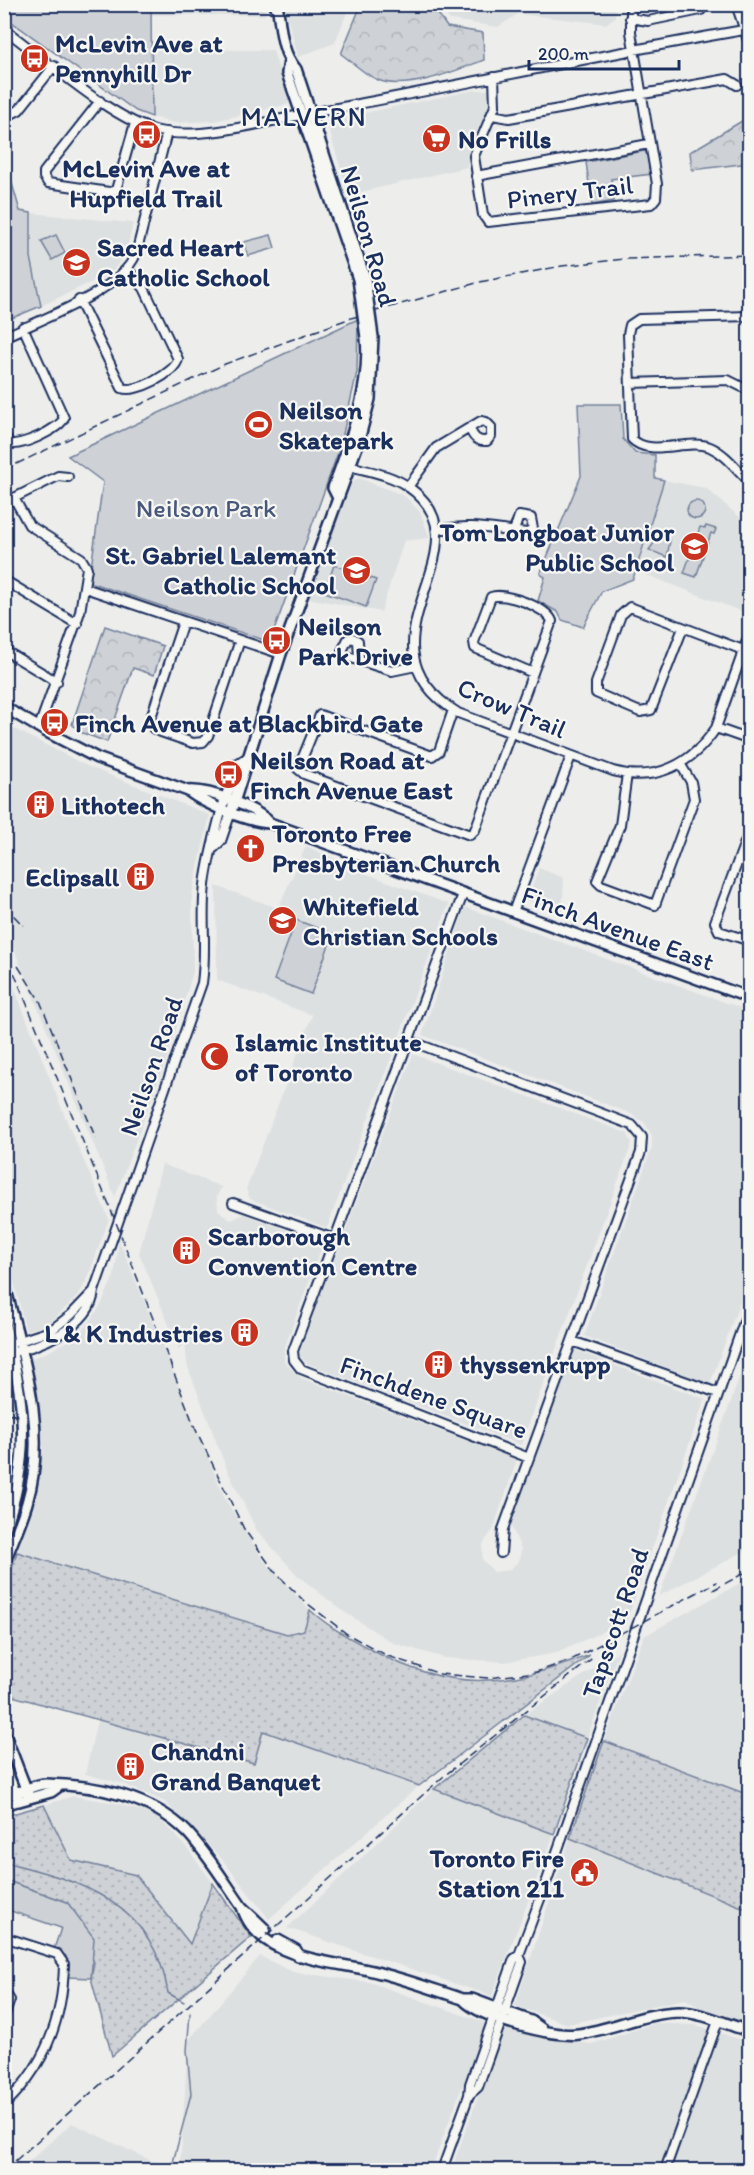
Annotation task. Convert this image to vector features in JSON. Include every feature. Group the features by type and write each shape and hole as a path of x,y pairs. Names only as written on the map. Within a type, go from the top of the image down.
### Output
{"main road":[{"name":"Neilson Road","path":"228,805 246,768 245,760 281,654 337,496 341,492 360,404 370,337 361,279 305,114 287,73 289,61 278,6"},
{"name":"Finch Avenue East","path":"4,707 98,758 228,805 259,822 270,823 750,998"},
{"path":"4,1282 24,1427 22,1466 16,1502 4,1532"},
{"path":"4,1322 33,1399 34,1470 28,1502 4,1563"},
{"path":"4,1732 28,1793"},
{"path":"4,1766 17,1797 45,1784 120,1794 155,1808 187,1832 242,1907 268,1933 296,1950 298,1956 378,1972 463,1999 472,1999 500,2014 531,2021 542,2029 578,2035 656,2014 680,2012 748,2031"}],"street":[{"name":"Pinery Trail","path":"494,77 496,99 492,115 475,151 476,176 483,215 488,222 651,204 656,198 657,184 634,51 630,18 631,4"},
{"path":"630,18 648,21 701,10 704,4"},
{"path":"736,4 748,28"},
{"path":"743,4 750,46"},
{"path":"4,29 100,101 135,123 167,132 195,134 748,28"},
{"path":"4,118 19,110 54,66"},
{"path":"492,115 509,118 727,79 738,85"},
{"path":"100,101 44,171 44,177 48,183 109,192 116,190 135,123"},
{"path":"4,337 110,285 128,270 136,254 167,132"},
{"path":"476,176 650,144"},
{"path":"79,300 123,388 134,389 171,371 177,365 177,356 144,288 128,270"},
{"path":"750,316 634,320 628,334 631,436 634,442 648,447 707,446 722,454 750,482"},
{"path":"4,434 9,443 19,445 60,425 64,418 23,327"},
{"path":"630,383 728,380 750,391"},
{"path":"408,487 436,448 450,438 470,429"},
{"name":"Crow Trail","path":"346,465 393,479 408,487 426,504 438,530 436,560 413,626 412,644 416,666 431,692 453,710 571,756 627,774 659,773 681,765 702,748 716,728 750,632"},
{"path":"4,503 58,476 68,477"},
{"path":"14,498 29,525 86,563 85,588 77,624 39,727"},
{"path":"438,530 474,525 514,531"},
{"path":"4,580 77,624"},
{"path":"85,588 281,654"},
{"path":"453,710 439,751 432,756 320,715 298,769 303,774 470,835 475,830 511,733 533,673 552,621 542,609 501,595 491,597 474,642 475,648 533,673"},
{"path":"683,628 651,711 640,712 596,693 596,683 625,610 636,608 743,650"},
{"path":"183,622 150,720 153,728 193,743 203,742 208,736 240,640"},
{"path":"4,650 57,682"},
{"path":"359,658 392,671 416,666"},
{"path":"716,728 750,740"},
{"path":"513,912 571,756"},
{"path":"627,774 620,825 597,881 601,885 656,905 694,799 691,782 681,765"},
{"name":"Neilson Road","path":"12,1348 58,1335 77,1320 93,1302 94,1291 202,983 206,954 204,887 214,848 213,839 228,805"},
{"path":"750,829 715,922 719,931 750,941"},
{"name":"Finchdene Square","path":"408,1040 632,1125 641,1134 643,1142 641,1152 529,1458 301,1369 294,1360 293,1350 408,1040 463,894"},
{"path":"233,1203 334,1239"},
{"name":"Tapscott Road","path":"442,2170 470,2095 478,2087 514,1959 519,1956 750,1305"},
{"path":"572,1341 718,1393"},
{"path":"4,1421 11,1419 12,1452 4,1494"},
{"path":"501,1553 503,1529 529,1458"},
{"path":"4,1797 17,1797"},
{"path":"4,1806 17,1797"},
{"path":"4,1937 57,1954 64,1964 61,2004 48,2046 33,2073 4,2105"},
{"path":"4,1991 10,2000 4,2017"},
{"path":"665,2170 718,2021"}],"shaded area":[{"path":"284,4 350,5 335,43 298,57"},
{"path":"151,5 264,5 265,15 151,15"},
{"path":"437,5 616,5 615,17 606,24 518,14 498,27 450,20"},
{"path":"151,49 273,50 289,104 215,121 174,123 152,117"},
{"path":"474,90 489,90 487,111 473,138 467,167 349,195 326,121"},
{"name":"Sacred Heart Catholic School","path":"31,213 133,223 126,254 111,273 41,306 31,257"},
{"name":"St. Gabriel Lalemant Catholic School","path":"359,478 405,496 420,512 430,538 404,541 381,612 307,598 353,481"},
{"name":"Tom Longboat Junior Public School","path":"664,480 706,488 749,525 750,603 745,613 634,570"},
{"path":"5,724 87,766 210,815 192,895 193,972 168,1055 115,1197 5,927"},
{"path":"306,846 367,874 449,904 327,1228 250,1199 246,1189 312,1015 217,980 216,886 278,908"},
{"path":"539,868 564,878 562,915 527,900"},
{"path":"465,907 749,1011 749,1277 710,1384 584,1336 652,1147 652,1136 645,1123 629,1113 422,1035"},
{"path":"5,964 66,1119 109,1219 87,1280 79,1295 54,1319 43,1326 26,1331 5,1246"},
{"path":"413,1054 627,1133 632,1143 521,1445 306,1363 300,1356 301,1347"},
{"path":"162,1164 222,1187 217,1196 218,1210 231,1220 244,1214 323,1244 284,1349 284,1362 301,1378 517,1460 493,1530 483,1544 482,1559 494,1572 509,1570 519,1561 521,1549 510,1524 572,1349 705,1399 627,1620 557,1653 505,1662 444,1658 393,1643 344,1612 298,1576 257,1531 227,1470 187,1365 185,1342 179,1349 139,1253"},
{"path":"119,1240 225,1499 264,1561 310,1610 304,1630 300,1629 287,1634 17,1552 35,1503 43,1448 39,1398 30,1359 50,1351 79,1334 90,1321 101,1305 114,1276"},
{"path":"749,1350 749,1549 659,1596 732,1398"},
{"path":"749,1578 749,1795 604,1741 644,1636"},
{"path":"619,1651 587,1738 524,1715"},
{"path":"97,1720 253,1763 263,1731 419,1786 269,1919 221,1858 165,1802 124,1784 85,1774"},
{"path":"434,1789 554,1834 492,1996 287,1928"},
{"path":"73,1796 116,1803 155,1815 184,1844 213,1883 190,1944 136,1875 71,1860 44,1805"},
{"path":"570,1838 749,1910 749,2027 702,2009 685,1999 568,2024 515,2006"},
{"path":"260,1956 293,1972 369,1982 486,2023 431,2170 180,2170 188,2041"},
{"path":"655,2023 696,2025 749,2042 749,2170 451,2170 502,2032 507,2028 552,2039 592,2044"},
{"path":"72,2123 171,2170 19,2170"}],"green space":[{"path":"14,5 151,5 152,117 136,111 5,17"},
{"path":"361,5 432,5 447,27 483,33 484,60 421,81 396,83 384,82 372,77 341,54"},
{"path":"747,118 749,163 692,170 690,152"},
{"path":"644,151 648,154 652,174 611,179 614,201 592,205 586,162"},
{"path":"5,159 20,211 31,213 31,257 41,306 12,318 5,302"},
{"path":"56,235 65,253 52,260 41,241"},
{"path":"271,235 275,248 248,256 244,242"},
{"name":"Neilson Park","path":"358,319 357,372 340,447 270,642 89,582 103,482 68,456"},
{"path":"578,404 621,404 623,439 635,453 655,455 655,478 664,480 633,579 602,591 583,627 562,620 558,612 538,601 545,577 540,574 581,476"},
{"path":"696,501 702,504 705,510 702,516 696,519 690,516 687,510 690,504"},
{"path":"706,526 716,529 714,534 711,533 696,577 684,573 700,527 705,528"},
{"path":"659,536 666,536 670,541 667,557 649,550"},
{"path":"334,565 376,580 366,607 325,592"},
{"path":"105,626 163,646 154,675 133,668 107,742 80,732 72,724"},
{"path":"296,920 333,934 311,994 274,980"},
{"path":"17,1552 287,1634 304,1630 310,1610 338,1631 397,1663 425,1673 452,1678 505,1679 532,1674 590,1655 419,1786 263,1731 254,1763 5,1694 5,1589"},
{"path":"524,1715 587,1738 554,1834 434,1789"},
{"path":"604,1741 749,1795 749,1910 570,1838"},
{"path":"44,1805 71,1860 136,1875 190,1944 213,1883 251,1937 112,2056 91,1978 94,1962 67,1902 5,1880 5,1816"},
{"path":"5,1880 67,1902 94,1938 91,1978 68,1977 66,1956 54,1949 61,1928 5,1909"}],"waterway":[{"path":"4,1862 33,1869 86,1888 110,1901 131,1917 147,1937 160,1962 168,1993 184,2002"},
{"path":"171,2170 191,2094 187,2050 190,2013"}],"railway":[{"path":"4,470 225,364 351,318 480,282 562,266 624,259 750,255"},
{"path":"4,906 24,926"},
{"path":"4,948 117,1225 195,1428 244,1529 275,1572 304,1601 347,1634 388,1656 440,1674 488,1678 536,1672 571,1660 717,1582"},
{"path":"18,966 40,1001 96,1139"},
{"path":"713,1590 750,1570"},
{"path":"5,2170 444,1776 595,1656"}],"place":[{"name":"McLevin Ave at Pennyhill Dr","path":"34,58"},
{"name":"McLevin Ave at Hupfield Trail","path":"146,134"},
{"name":"No Frills","path":"437,139"},
{"name":"Sacred Heart Catholic School","path":"76,262"},
{"name":"Neilson Skatepark","path":"258,425"},
{"name":"Tom Longboat Junior Public School","path":"695,547"},
{"name":"St. Gabriel Lalemant Catholic School","path":"357,570"},
{"name":"Neilson Park Drive","path":"277,641"},
{"name":"Finch Avenue at Blackbird Gate","path":"54,723"},
{"name":"Neilson Road at Finch Avenue East","path":"229,775"},
{"name":"Lithotech","path":"40,805"},
{"name":"Toronto Free Presbyterian Church","path":"251,848"},
{"name":"Eclipsall","path":"140,877"},
{"name":"Whitefield Christian Schools","path":"282,921"},
{"name":"Islamic Institute of Toronto","path":"214,1057"},
{"name":"Scarborough Convention Centre","path":"187,1251"},
{"name":"L & K Industries","path":"244,1333"},
{"name":"thyssenkrupp","path":"439,1364"},
{"name":"Chandni Grand Banquet","path":"130,1766"},
{"name":"Toronto Fire Station 211","path":"585,1873"}],"district":[{"name":"MALVERN","path":"304,116"}]}
